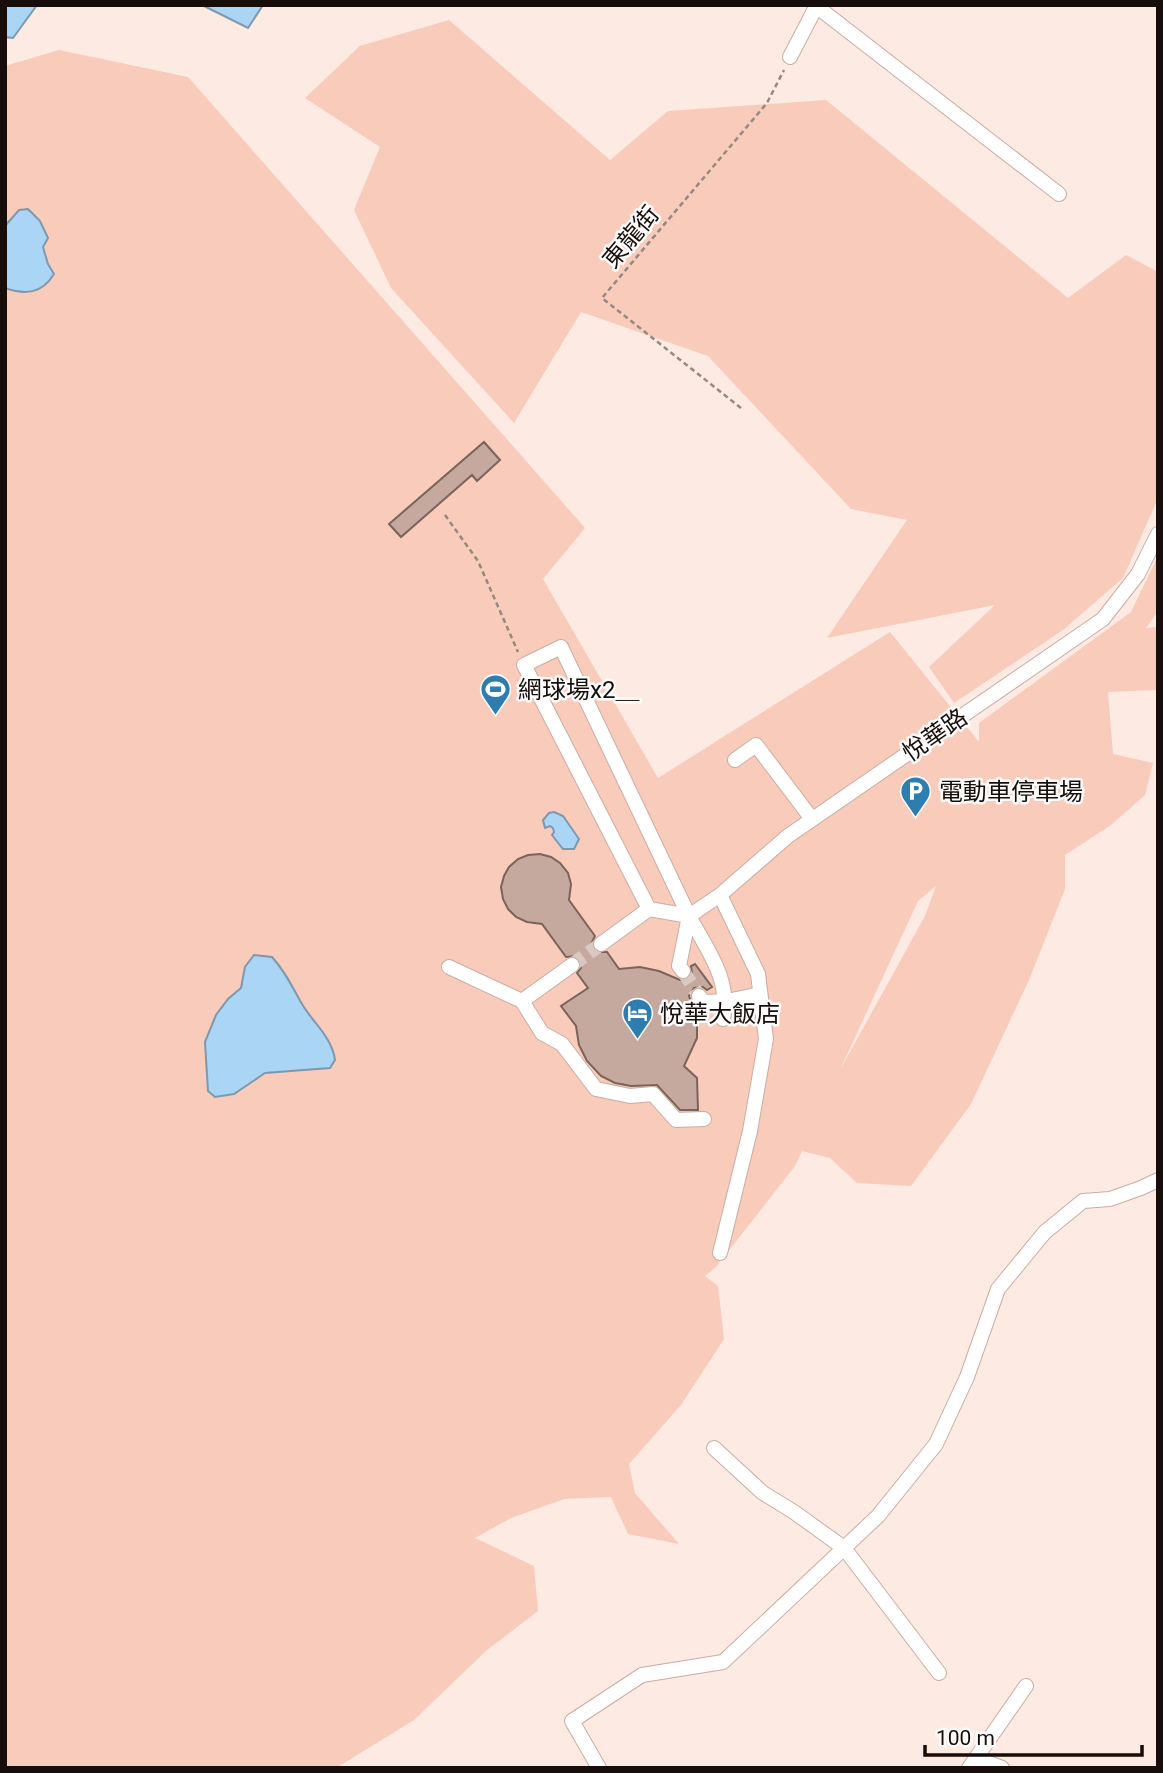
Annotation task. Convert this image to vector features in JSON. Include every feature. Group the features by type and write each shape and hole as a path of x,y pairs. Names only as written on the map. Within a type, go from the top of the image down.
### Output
{"street":[{"path":"790,57 816,6 1059,194"},
{"name":"悅華路","path":"689,916 720,895 788,836 1103,619 1138,574 1158,534"},
{"path":"649,909 524,665 561,648 689,916 723,979 727,1001 723,1018"},
{"path":"735,760 756,745 812,820"},
{"path":"720,895 758,974 766,1039 750,1130 720,1253"},
{"path":"601,944 649,909 689,916"},
{"path":"683,971 680,966 689,916"},
{"path":"522,1002 572,965"},
{"path":"449,967 522,1002 542,1033 562,1044 596,1088 630,1096 653,1094 677,1120 704,1119"},
{"path":"699,996 703,1002 727,1001 760,994"},
{"path":"600,1768 572,1721 642,1675 723,1662 878,1516 936,1444 967,1377 998,1289 1045,1232 1083,1202 1110,1199 1158,1180"},
{"path":"714,1448 763,1493 844,1548 939,1673"},
{"path":"1002,1768 972,1763 1026,1686"}],"path":[{"name":"東龍街","path":"741,408 603,298 767,103 790,57"},
{"path":"445,515 478,561 524,665"}],"shaded area":[{"path":"449,20 610,160 668,111 826,100 1068,298 1126,255 1158,272 1158,498 1123,578 1063,630 954,703 929,667 995,605 827,638 907,520 851,509 708,356 581,312 514,423 391,288 354,210 380,147 305,98 360,46"},
{"path":"59,50 188,77 585,528 543,579 658,778 890,632 979,742 979,723 1131,612 1158,556 1158,611 1146,628 1158,627 1158,690 1108,692 1113,754 1153,763 1145,795 1111,825 1065,855 1065,889 1029,980 971,1104 911,1186 857,1183 830,1158 802,1151 795,1166 716,1267 705,1276 718,1286 724,1339 681,1405 629,1464 635,1493 679,1544 628,1534 611,1497 564,1499 511,1518 475,1538 534,1566 538,1611 487,1650 414,1720 336,1768 5,1768 5,66","holes":["936,886 925,916 840,1070 918,901"]}],"water":[{"path":"5,5 37,5 13,38 5,37"},
{"path":"202,5 263,5 248,28"},
{"path":"28,209 40,221 48,238 43,247 54,274 44,286 19,292 5,288 5,226 19,210"},
{"path":"549,813 563,816 579,839 574,849 563,849 552,835 553,828 545,828 543,820"},
{"path":"254,955 272,957 277,963 306,1011 326,1037 335,1060 330,1068 265,1073 234,1094 215,1097 208,1091 205,1042 216,1015 241,988 245,967"}],"building":[{"path":"484,442 500,460 477,481 472,475 401,537 389,524"},
{"name":"悅華大飯店","path":"540,854 560,863 568,873 571,884 569,900 595,936 591,944 597,952 607,952 619,969 640,967 680,980 689,978 692,974 691,966 695,964 712,987 707,990 703,987 694,988 689,996 697,1017 697,1038 684,1066 697,1078 698,1110 680,1110 657,1085 631,1086 615,1083 601,1076 587,1061 579,1045 576,1026 561,1006 588,988 577,973 581,968 580,960 575,956 566,957 542,924 516,917 503,899 501,887 509,867 518,859"}],"tunnel":[{"path":"572,965 601,944"},
{"path":"683,971 699,996"}],"place":[{"name":"網球場x2＿","path":"495,717"},
{"name":"電動車停車場","path":"916,819"},
{"name":"悅華大飯店","path":"637,1041"}]}
